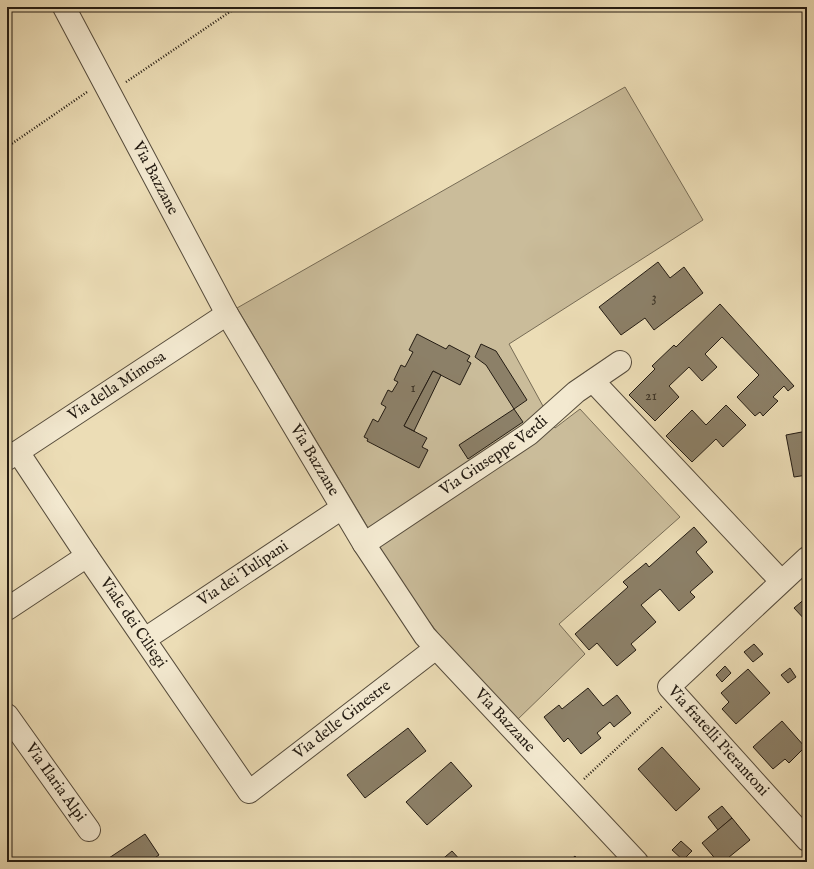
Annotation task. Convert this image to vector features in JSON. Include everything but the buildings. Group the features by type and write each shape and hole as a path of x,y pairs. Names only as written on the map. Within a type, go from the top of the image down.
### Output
{"street":[{"name":"Via Bazzane","path":"64,7 99,92 227,314 342,508 425,636 637,862"},
{"name":"Via della Mimosa","path":"12,456 227,314"},
{"name":"Via Giuseppe Verdi","path":"364,544 529,434 576,392 620,362"},
{"path":"593,381 781,581"},
{"name":"Viale dei Ciliegi","path":"12,456 87,556 249,792"},
{"name":"Via dei Tulipani","path":"145,639 342,508"},
{"path":"7,609 87,556"},
{"name":"Via fratelli Pierantoni","path":"807,558 669,687 807,840"},
{"name":"Via delle Ginestre","path":"249,792 436,648"},
{"name":"Via Ilaria Alpi","path":"7,715 89,830"}],"path":[{"path":"7,147 87,92 99,92 237,7"},
{"path":"584,780 674,693"}],"shaded area":[{"path":"625,87 703,220 509,344 555,428 580,409 680,517 559,624 585,654 516,721 449,648 404,588 237,308"}]}
